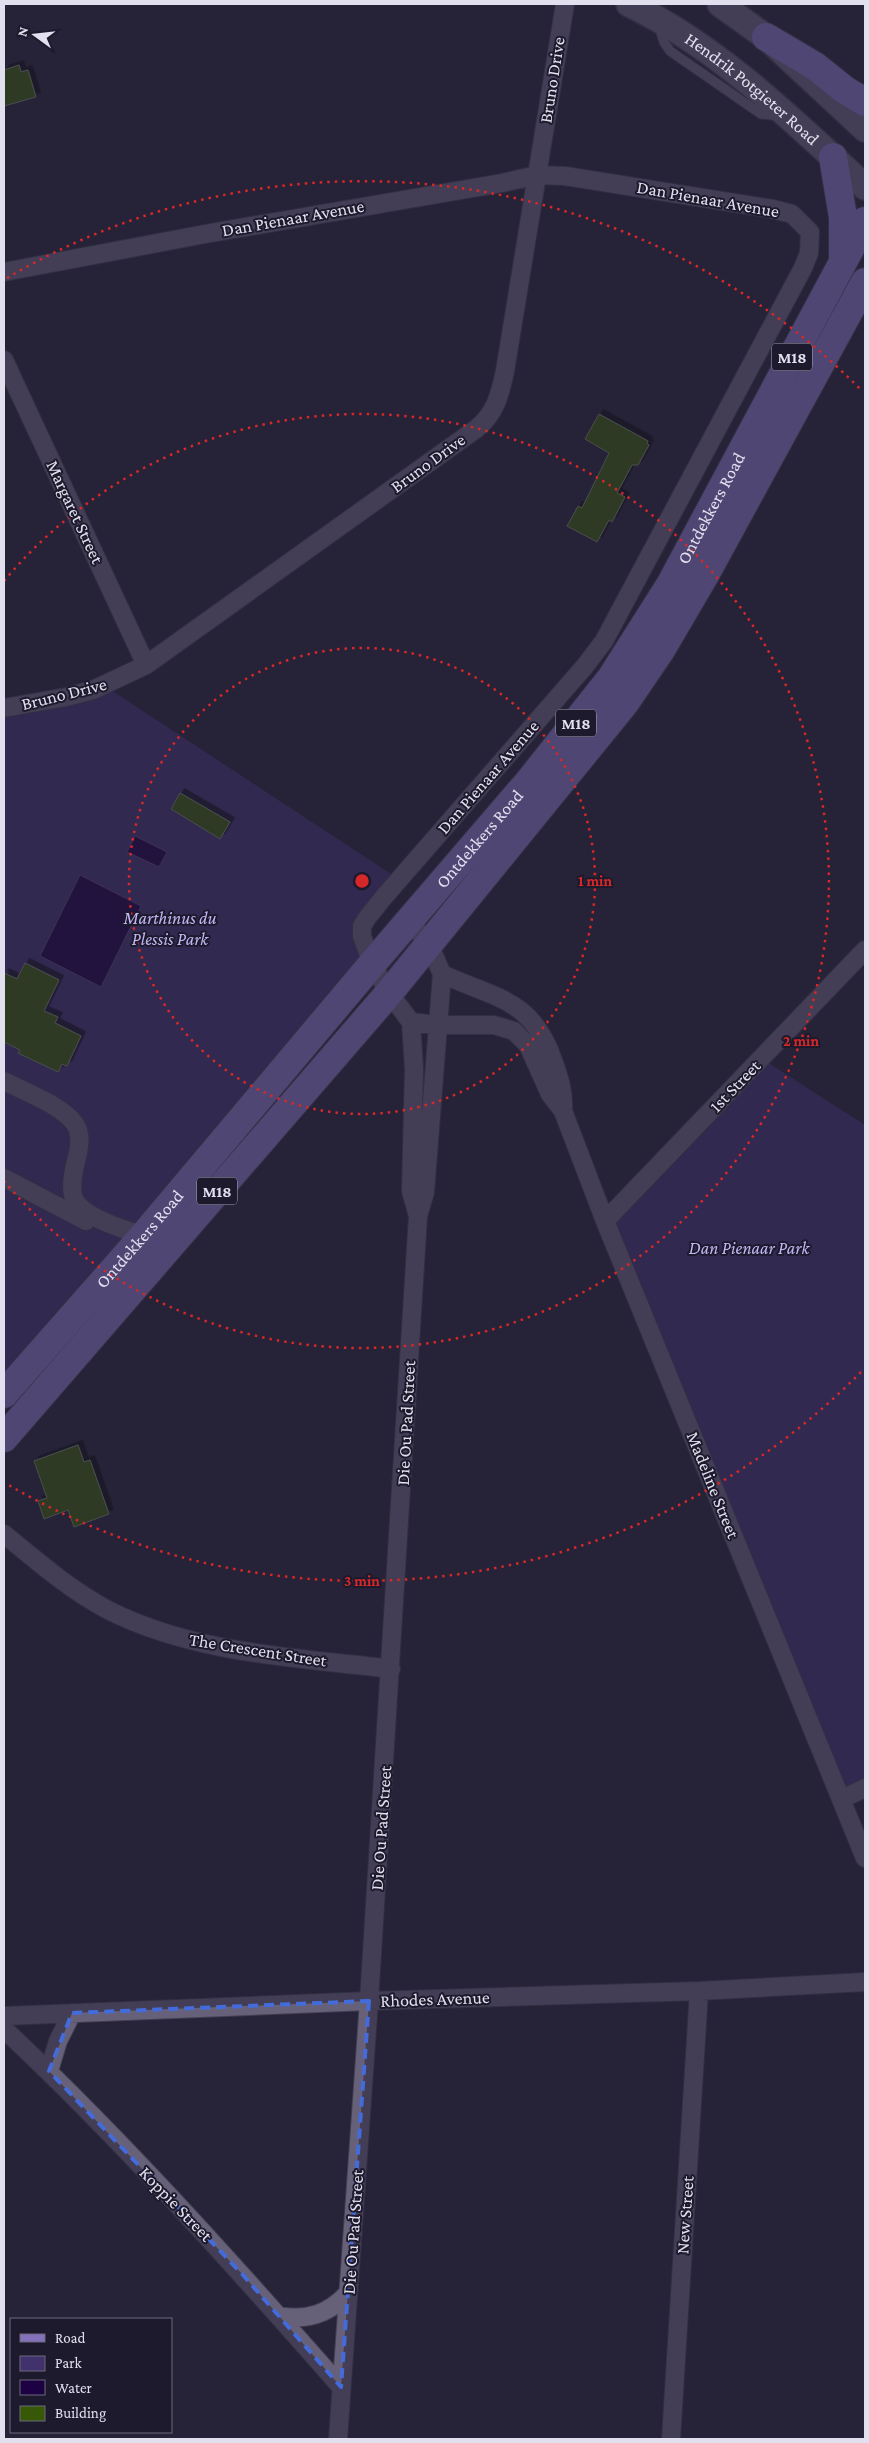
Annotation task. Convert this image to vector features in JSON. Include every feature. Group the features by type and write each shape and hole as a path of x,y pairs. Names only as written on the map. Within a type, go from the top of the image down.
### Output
{"main road":[{"name":"Hendrik Potgieter Road","path":"628,4 688,37 717,59 787,116 865,187"},
{"path":"720,4 766,37 815,66 845,90 865,102"},
{"path":"766,37 865,129"},
{"path":"833,157 843,217 843,260"},
{"name":"Ontdekkers Road","path":"4,1394 138,1241 536,773 627,655 670,585 865,221"},
{"name":"Ontdekkers Road","path":"4,1438 389,993 599,736 643,677 705,575 865,282"}],"street":[{"name":"Bruno Drive","path":"4,708 93,690 146,665 476,429 493,412 497,404 505,371 565,4"},
{"name":"Dan Pienaar Avenue","path":"4,272 215,232 502,183 537,175 584,178 773,209 792,214 810,232 809,253 769,333 604,641 585,666 367,918 362,926 362,936 372,964"},
{"name":"Margaret Street","path":"4,360 146,665"},
{"name":"Die Ou Pad Street","path":"338,2439 370,2001 418,1216 424,1192 442,974 429,944 410,922"},
{"name":"1st Street","path":"605,1221 864,954"},
{"path":"372,964 389,993 411,1022"},
{"name":"Madeline Street","path":"442,974 517,1006 537,1025 552,1056 564,1094 563,1111"},
{"name":"Die Ou Pad Street","path":"411,1022 414,1069 412,1191 418,1216"},
{"name":"Madeline Street","path":"411,1022 438,1025 494,1025 514,1031 528,1045 550,1094 563,1111 605,1221 865,1858"},
{"path":"4,1081 60,1109 76,1126 80,1134 72,1187 76,1204 82,1210 138,1241"},
{"path":"4,1178 138,1241"},
{"name":"The Crescent Street","path":"4,1534 81,1594 107,1609 138,1623 195,1643 230,1650 391,1669"},
{"path":"842,1800 865,1788"},
{"name":"Rhodes Avenue","path":"4,2016 370,2001 699,1992 865,1982"},
{"name":"New Street","path":"671,2439 699,1992"},
{"path":"49,2071 58,2041 72,2013"},
{"name":"Koppie Street","path":"4,2029 49,2071 243,2275 342,2386"},
{"path":"279,2316 298,2318 320,2314 341,2301 348,2292"}],"highlighted area":[{"path":"369,2001 341,2387 243,2275 49,2071 72,2013"}],"green space":[{"name":"Marthinus du Plessis Park","path":"111,690 394,876 365,910 363,958 4,1379 4,715"},
{"name":"Dan Pienaar Park","path":"767,1062 865,1125 865,1781 845,1790 613,1223"}],"water":[{"path":"135,836 167,852 159,867 127,852"},
{"path":"80,875 141,906 101,987 40,956"}],"building":[{"path":"19,65 21,72 28,70 36,97 4,106 4,70"},
{"path":"599,414 648,441 649,445 638,465 632,465 617,493 625,497 612,522 609,520 597,542 567,526 578,506 582,508 609,453 585,439"},
{"path":"180,793 230,822 220,839 171,809"},
{"path":"25,963 59,980 44,1011 58,1017 55,1023 81,1036 67,1066 62,1064 58,1072 18,1053 20,1050 4,1042 4,973 17,979"},
{"path":"78,1445 84,1462 90,1460 109,1514 74,1527 68,1510 44,1519 38,1501 47,1498 34,1461"}]}
